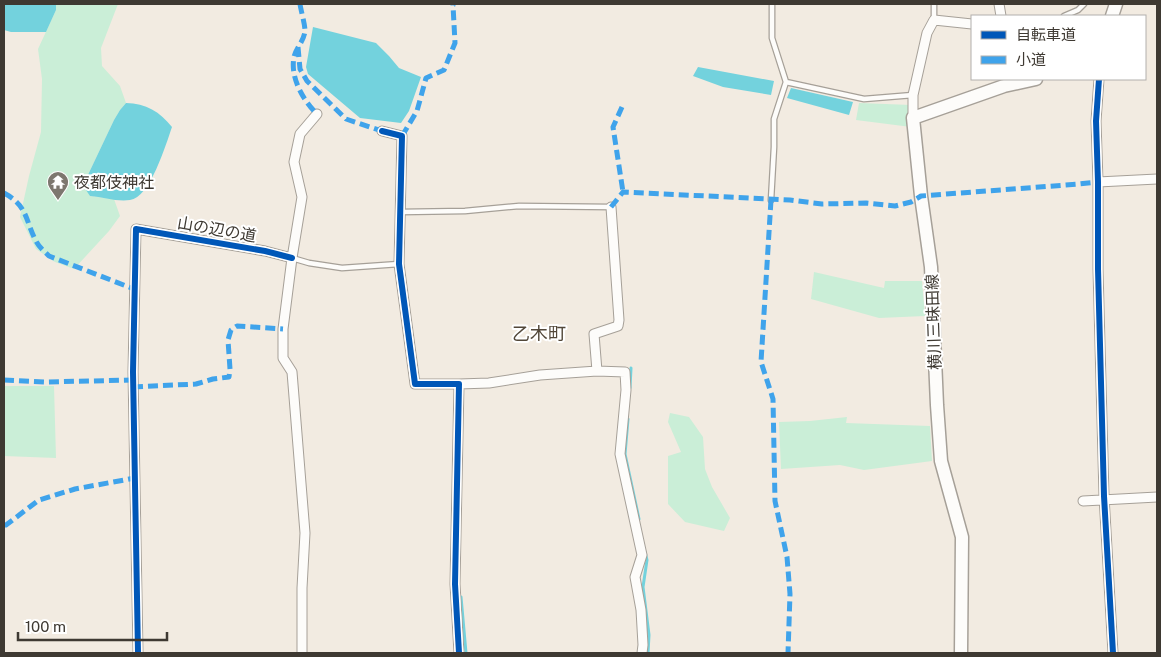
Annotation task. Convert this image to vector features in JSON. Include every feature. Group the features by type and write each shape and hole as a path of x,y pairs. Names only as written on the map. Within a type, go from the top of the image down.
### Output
{"main road":[{"path":"913,118 1004,86 1031,80"},
{"name":"横川三昧田線","path":"913,118 931,267 936,405 941,461 962,537 961,653"}],"street":[{"path":"913,118 913,95 927,33 934,20 971,24"},
{"path":"1098,80 1096,121 1098,269 1104,500 1113,653"},
{"path":"302,653 302,588 306,533 292,372 283,358 283,329 302,196 294,162 300,134 317,114"},
{"path":"382,131 402,136 399,264 414,384 489,383 540,375 597,371 625,372 626,390 620,454 642,555 635,577 641,610 644,645 642,653"},
{"path":"1098,182 1157,179"},
{"path":"597,371 594,334 618,326 611,207"},
{"name":"山の辺の道","path":"138,653 133,372 136,229 265,251 292,258"},
{"path":"459,384 455,584 460,653"},
{"path":"1083,501 1157,497"}],"lane":[{"path":"771,200 774,119 786,82 772,38 772,4"},
{"path":"934,4 934,20"},
{"path":"1066,15 1078,10 1082,5"},
{"path":"786,82 864,99 913,95"},
{"path":"401,212 465,211 519,206 611,207"},
{"name":"山の辺の道","path":"292,258 309,263 342,268 399,264"}],"green space":[{"path":"56,4 118,4 101,48 102,66 120,86 126,103 114,120 86,179 90,196 114,199 120,216 109,231 74,269 55,262 36,249 20,217 41,132 42,79 38,49 56,10"},
{"path":"859,103 911,105 911,127 856,120"},
{"path":"814,272 884,288 885,281 922,281 925,316 879,318 811,299"},
{"path":"4,386 54,386 56,458 4,456"},
{"path":"670,413 689,417 703,437 705,469 712,487 730,518 724,531 685,522 668,504 668,456 681,452 668,422"},
{"path":"847,417 846,423 930,426 932,461 864,470 840,465 781,469 779,422"}],"water":[{"path":"4,4 56,4 56,10 46,32 11,32 4,30"},
{"path":"313,27 376,43 399,68 421,77 409,111 401,123 360,118 308,74 306,67"},
{"path":"698,67 774,81 771,95 723,87 693,76"},
{"path":"791,88 853,102 849,115 787,98"},
{"path":"126,103 133,103 152,109 172,127 161,157 150,181 137,197 130,200 120,200 90,196 84,187 86,179 114,120"}],"waterway":[{"path":"630,388 631,368"},
{"path":"628,419 625,454 639,519"},
{"path":"645,552 647,560 643,587 649,635 648,653"},
{"path":"461,597 466,653"}],"marked path":[{"path":"300,4 305,31 294,57 294,73 299,88 317,114"},
{"path":"402,136 417,111 426,78 444,70 455,43 454,4"},
{"path":"298,47 300,69 307,81 346,119 382,131"},
{"path":"622,107 613,127 623,192"},
{"path":"611,207 623,192 790,200 822,204 866,203 895,206 911,202 921,196 1098,182"},
{"path":"4,193 22,208 37,243 49,256 134,289"},
{"path":"771,200 761,362 773,399 775,501 787,557 790,594 788,653"},
{"path":"133,387 196,384 229,377 228,340 231,330 237,326 283,329"},
{"path":"4,380 46,382 133,380"},
{"path":"4,525 39,500 75,489 135,478"}],"cycle path":[{"path":"1099,80 1096,121 1098,269 1104,496 1113,653"},
{"path":"382,131 402,136 399,264 415,384 459,384 455,584 459,653"},
{"path":"138,653 133,372 136,229 265,251 292,258"}],"place":[{"name":"夜都伎神社","path":"58,201"}],"district":[{"name":"乙木町","path":"539,334"}]}
